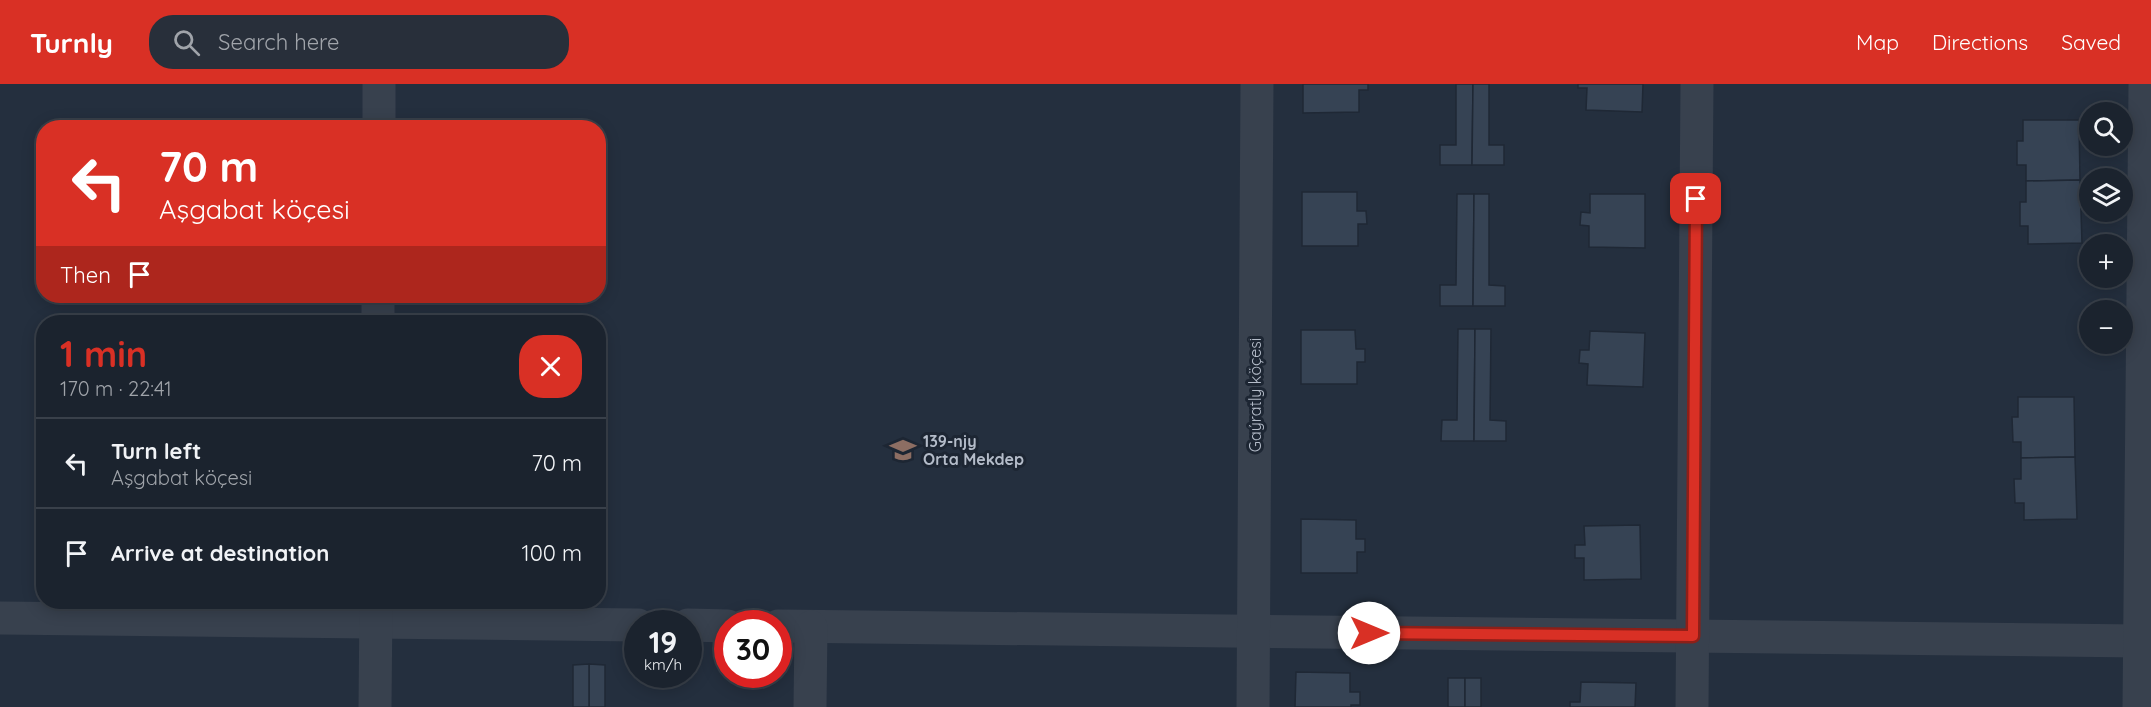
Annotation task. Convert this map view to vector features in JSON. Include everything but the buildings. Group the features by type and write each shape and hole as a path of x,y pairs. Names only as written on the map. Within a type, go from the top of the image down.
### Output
{"street":[{"path":"379,84 379,120"},
{"name":"Gaýratly köçesi","path":"1253,707 1257,84"},
{"path":"1692,707 1697,84"},
{"path":"2139,707 2145,84"},
{"path":"0,618 376,612 624,624"},
{"path":"375,707 376,612"},
{"path":"792,626 2140,641"},
{"path":"810,707 811,627"}],"place":[{"name":"139-njy Orta Mekdep","path":"903,450"}],"route":[{"path":"1369,633 1693,636 1696,199"}]}
